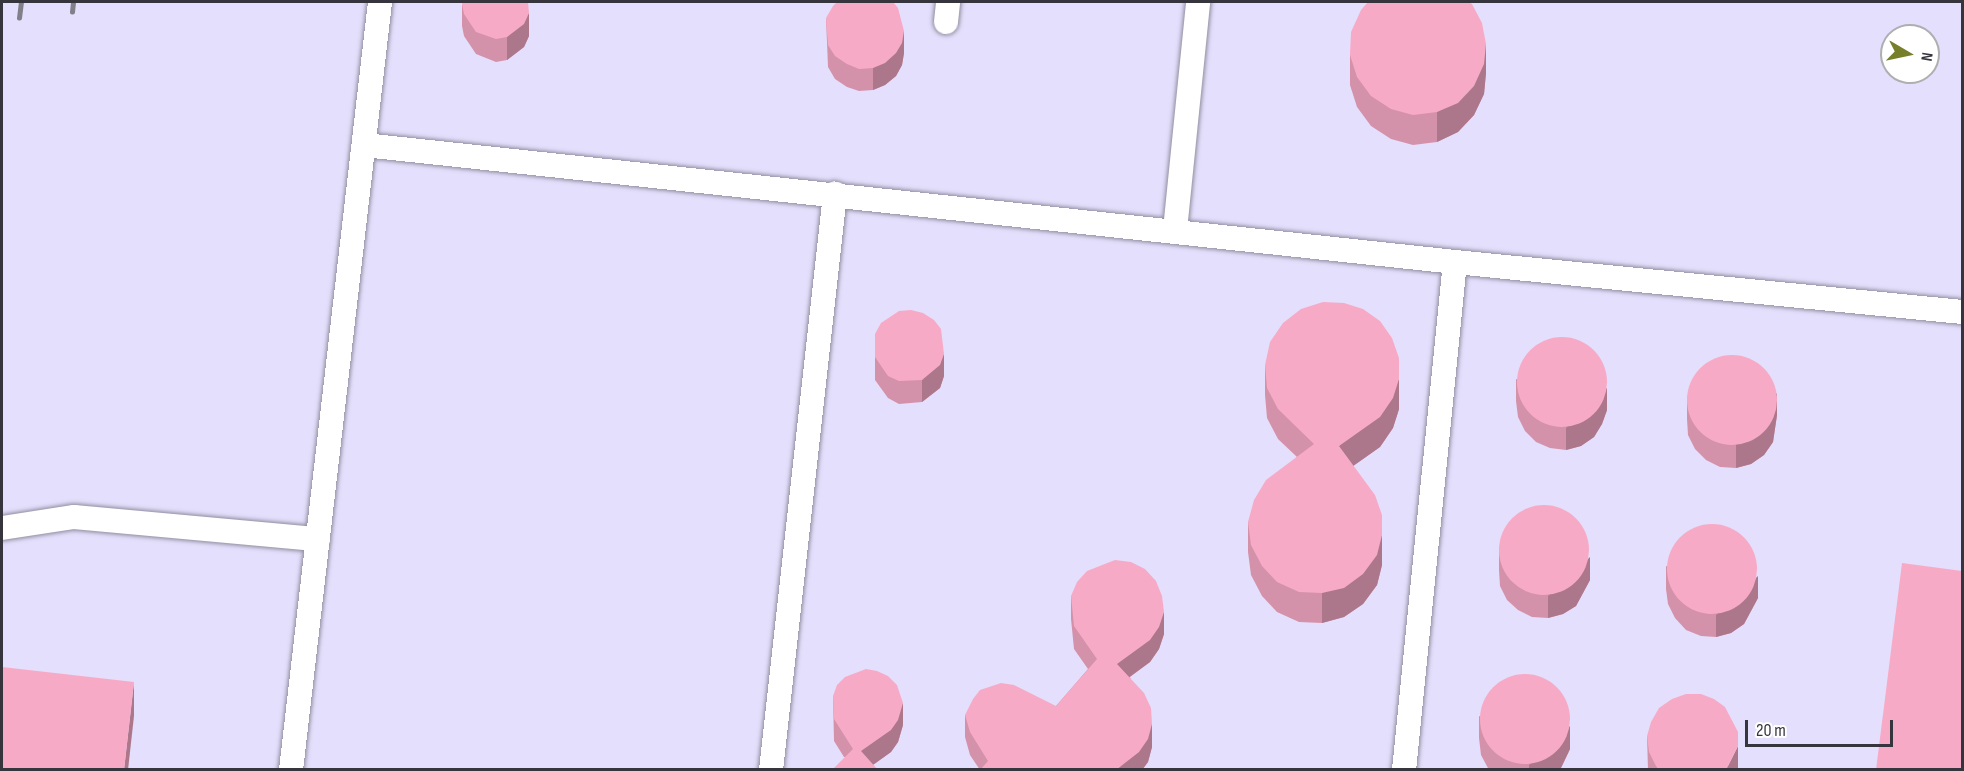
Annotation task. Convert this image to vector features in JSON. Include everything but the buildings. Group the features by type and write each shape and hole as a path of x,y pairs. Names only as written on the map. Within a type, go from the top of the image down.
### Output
{"lane":[{"path":"291,770 380,2"},
{"path":"1175,230 1198,2"},
{"path":"364,145 1175,230 1455,262 1962,312"},
{"path":"771,770 835,194"},
{"path":"1404,770 1455,262"},
{"path":"2,528 74,517 318,539"}],"shaded area":[{"path":"2,2 1962,2 1962,769 2,769"}],"railway":[{"path":"19,18 21,2"},
{"path":"72,12 73,2"}]}
